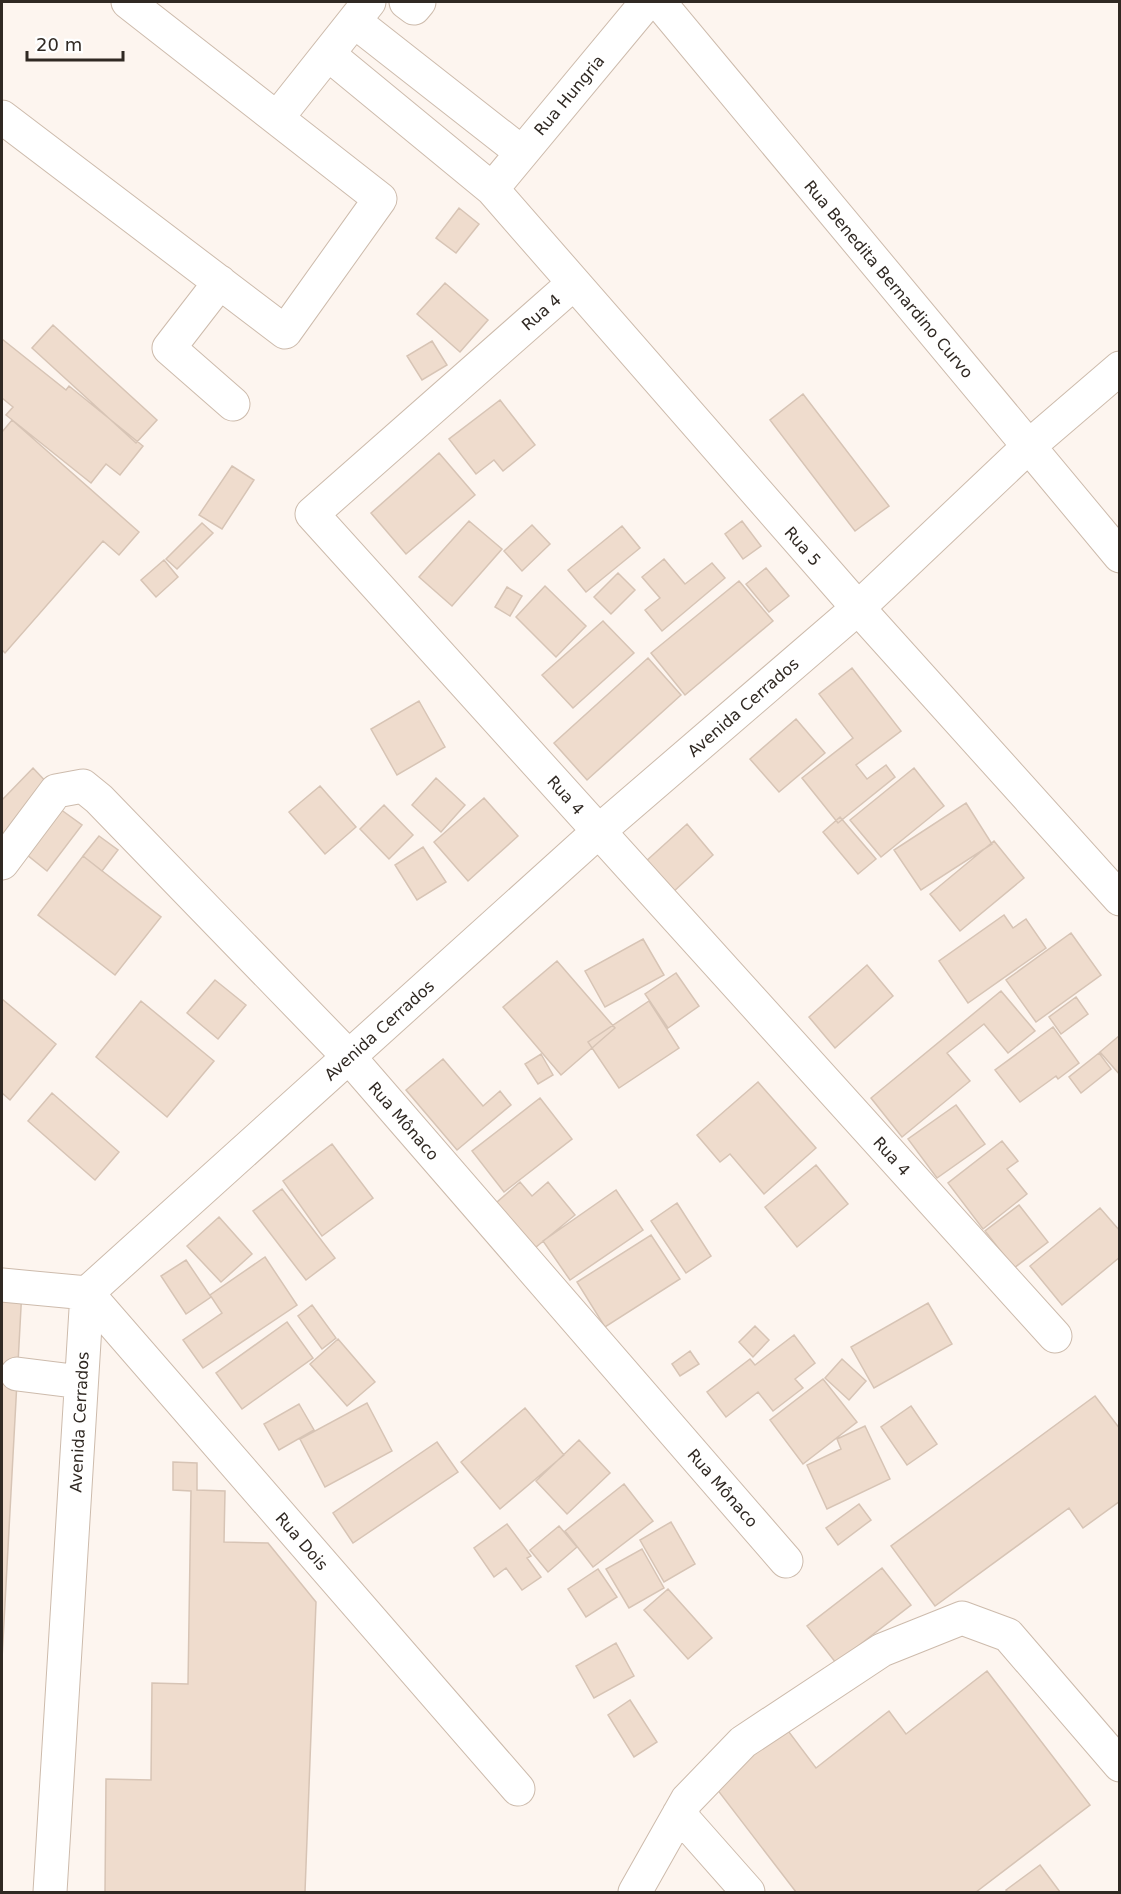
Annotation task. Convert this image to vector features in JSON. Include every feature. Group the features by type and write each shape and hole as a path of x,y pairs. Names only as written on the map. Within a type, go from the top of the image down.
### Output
{"street":[{"path":"2,117 285,332 380,199 128,2"},
{"path":"405,2 414,8 420,2"},
{"name":"Rua Hungria","path":"492,189 647,2"},
{"name":"Rua Benedita Bernardino Curvo","path":"659,2 1119,556"},
{"path":"277,118 361,11 521,152"},
{"name":"Rua 5","path":"328,54 492,189 858,608 1119,899"},
{"path":"220,282 169,348 233,404"},
{"name":"Rua 4","path":"574,283 312,514 1054,1336"},
{"name":"Avenida Cerrados","path":"50,1893 87,1293 599,831 858,608 1028,447 1119,368"},
{"name":"Rua Mônaco","path":"2,864 56,791 83,786 108,807 348,1057 786,1561"},
{"path":"2,1285 87,1293"},
{"name":"Rua Dois","path":"87,1293 518,1789"},
{"path":"17,1374 81,1382"},
{"path":"635,1893 687,1800 743,1742 882,1650 962,1618 1008,1635 1119,1765"},
{"path":"679,1814 748,1893"}],"building":[{"path":"459,208 479,224 456,253 436,238"},
{"path":"445,283 488,320 460,352 417,314"},
{"path":"53,325 157,420 136,443 32,348"},
{"path":"2,339 66,390 69,386 143,446 120,475 106,464 91,483 6,415 13,407 2,398"},
{"path":"432,341 447,365 422,380 407,356"},
{"path":"803,394 889,506 855,531 770,420"},
{"path":"500,400 535,445 503,471 494,460 476,474 449,439"},
{"path":"12,420 139,532 119,555 103,541 5,653 2,650 2,432"},
{"path":"439,453 475,495 406,554 371,513"},
{"path":"232,466 254,480 222,529 199,515"},
{"path":"469,521 502,549 452,606 419,577"},
{"path":"742,521 761,546 743,559 725,534"},
{"path":"202,523 213,533 177,569 166,559"},
{"path":"532,525 550,544 522,571 504,551"},
{"path":"622,526 640,548 586,592 568,570"},
{"path":"664,559 685,584 712,563 725,578 662,631 645,610 660,598 642,577"},
{"path":"164,560 178,577 156,597 141,580"},
{"path":"766,568 789,596 769,612 746,584"},
{"path":"618,573 635,590 611,614 594,597"},
{"path":"739,581 773,621 685,695 651,653"},
{"path":"545,586 586,626 556,657 516,617"},
{"path":"507,587 522,596 510,616 495,607"},
{"path":"603,621 634,653 573,708 542,675"},
{"path":"648,658 681,695 587,780 554,743"},
{"path":"852,668 901,731 856,765 867,779 886,765 895,777 838,823 802,778 853,738 819,694"},
{"path":"419,701 445,747 397,775 371,729"},
{"path":"796,719 825,753 779,792 750,759"},
{"path":"33,768 51,787 2,837 2,800"},
{"path":"914,768 944,806 881,857 850,820"},
{"path":"436,778 465,805 441,832 412,805"},
{"path":"320,786 356,827 325,854 289,812"},
{"path":"484,798 518,836 468,881 434,842"},
{"path":"966,803 992,844 921,890 894,850"},
{"path":"384,805 413,835 389,859 360,829"},
{"path":"60,809 82,825 47,871 26,854"},
{"path":"840,817 876,859 858,874 823,832"},
{"path":"687,824 713,855 671,894 645,862"},
{"path":"99,836 118,850 102,871 83,856"},
{"path":"994,841 1024,878 960,931 930,894"},
{"path":"423,847 446,882 417,900 395,865"},
{"path":"83,856 161,917 115,975 38,915"},
{"path":"1004,915 1013,928 1026,919 1046,948 968,1003 939,961"},
{"path":"1071,933 1101,975 1036,1022 1006,980"},
{"path":"643,939 664,975 605,1007 585,971"},
{"path":"557,961 615,1028 561,1075 503,1007"},
{"path":"867,965 893,996 835,1048 809,1017"},
{"path":"676,973 699,1006 668,1028 645,994"},
{"path":"215,980 246,1005 218,1039 187,1013"},
{"path":"1001,991 1035,1031 1008,1053 984,1024 947,1053 970,1081 902,1137 871,1098"},
{"path":"1076,997 1088,1014 1061,1034 1049,1017"},
{"path":"2,999 56,1044 10,1100 2,1093"},
{"path":"141,1001 214,1061 167,1117 96,1057"},
{"path":"649,1001 679,1048 619,1088 588,1042"},
{"path":"1053,1027 1079,1063 1058,1079 1056,1076 1020,1102 995,1070"},
{"path":"1120,1035 1120,1075 1100,1052"},
{"path":"1099,1053 1111,1069 1081,1093 1069,1077"},
{"path":"541,1054 553,1075 538,1084 525,1064"},
{"path":"443,1059 483,1106 500,1091 511,1105 457,1150 406,1090"},
{"path":"758,1082 816,1148 764,1194 730,1154 720,1162 697,1135"},
{"path":"52,1093 119,1152 95,1180 28,1121"},
{"path":"540,1098 572,1139 504,1192 472,1151"},
{"path":"956,1105 985,1144 937,1178 908,1139"},
{"path":"1002,1141 1018,1161 1007,1169 1027,1194 983,1229 948,1183"},
{"path":"332,1144 373,1198 322,1236 283,1181"},
{"path":"816,1165 848,1204 797,1247 765,1207"},
{"path":"520,1182 532,1196 548,1182 575,1215 530,1252 490,1208"},
{"path":"282,1189 335,1258 306,1280 253,1211"},
{"path":"616,1190 643,1230 570,1280 543,1241"},
{"path":"677,1203 711,1256 686,1273 651,1221"},
{"path":"1019,1205 1048,1242 1014,1268 985,1231"},
{"path":"1100,1208 1120,1231 1120,1257 1062,1305 1030,1266"},
{"path":"219,1217 252,1254 221,1282 187,1246"},
{"path":"651,1235 680,1279 605,1327 577,1282"},
{"path":"265,1257 297,1305 203,1368 183,1340 222,1313 210,1295"},
{"path":"186,1260 211,1297 186,1314 161,1276"},
{"path":"2,1288 22,1289 2,1659"},
{"path":"928,1303 952,1344 874,1388 851,1347"},
{"path":"312,1305 336,1338 322,1349 298,1316"},
{"path":"287,1322 313,1358 242,1409 216,1373"},
{"path":"755,1326 769,1340 753,1357 739,1342"},
{"path":"794,1335 815,1363 795,1379 803,1388 773,1411 758,1392 726,1417 707,1392 750,1359 755,1365"},
{"path":"338,1339 375,1382 347,1406 310,1364"},
{"path":"690,1351 699,1364 680,1376 672,1364"},
{"path":"842,1359 866,1381 849,1400 825,1378"},
{"path":"823,1379 857,1422 803,1464 770,1420"},
{"path":"1095,1396 1120,1429 1120,1501 1083,1528 1069,1508 935,1606 891,1546"},
{"path":"367,1403 392,1451 325,1487 300,1439"},
{"path":"299,1404 314,1430 279,1450 264,1424"},
{"path":"911,1406 937,1444 907,1465 881,1427"},
{"path":"525,1408 564,1455 500,1509 461,1462"},
{"path":"865,1426 890,1479 827,1509 807,1465 841,1449 837,1439"},
{"path":"579,1440 610,1473 567,1514 536,1481"},
{"path":"437,1442 458,1472 353,1543 333,1513"},
{"path":"173,1462 197,1463 197,1490 225,1491 224,1542 268,1543 316,1602 305,1892 105,1892 106,1779 151,1780 152,1683 188,1684 191,1491 173,1490"},
{"path":"624,1484 653,1521 593,1567 565,1531"},
{"path":"859,1504 871,1520 838,1545 826,1528"},
{"path":"671,1522 695,1564 664,1582 640,1540"},
{"path":"507,1524 531,1556 527,1558 541,1577 522,1590 506,1568 494,1577 474,1548"},
{"path":"559,1526 577,1547 548,1572 530,1550"},
{"path":"642,1549 664,1588 629,1608 606,1569"},
{"path":"882,1568 911,1605 836,1663 807,1626"},
{"path":"598,1569 617,1597 586,1617 568,1589"},
{"path":"668,1589 712,1638 688,1659 644,1610"},
{"path":"616,1643 634,1676 594,1698 576,1666"},
{"path":"987,1671 1090,1805 976,1892 796,1892 713,1784 786,1728 816,1768 889,1711 906,1734"},
{"path":"630,1700 657,1742 634,1757 608,1715"},
{"path":"1040,1865 1060,1892 1008,1892 1006,1890"}]}
